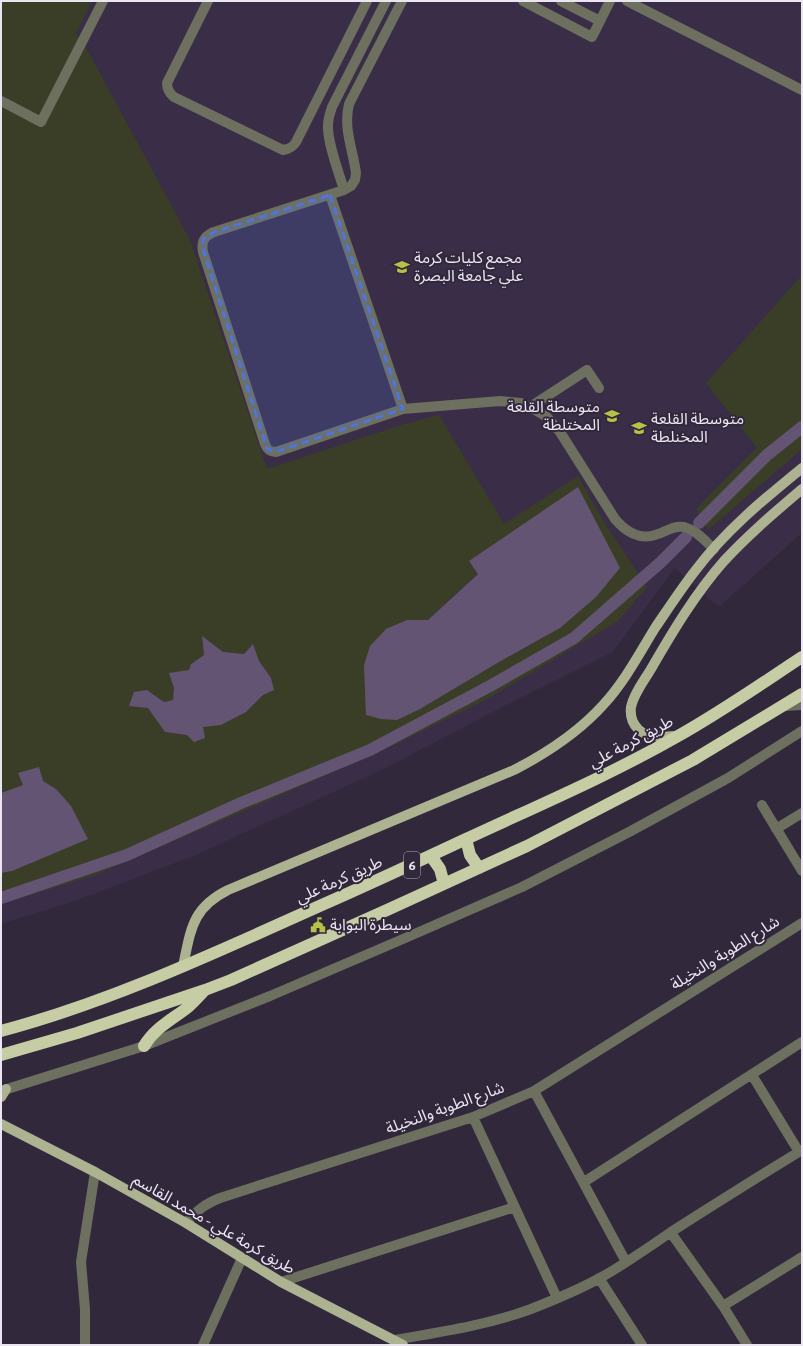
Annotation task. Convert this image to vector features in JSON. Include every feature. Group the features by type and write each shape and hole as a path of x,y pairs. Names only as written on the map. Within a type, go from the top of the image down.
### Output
{"highway":[{"name":"طريق كرمة علي","path":"1,1030 94,1001 183,966 431,856 598,778 678,736 802,657"},
{"name":"6","path":"1,1055 77,1033 232,980 527,846 693,760 802,694"},
{"path":"466,839 470,854 479,868"},
{"path":"431,856 440,868 444,884"},
{"path":"144,1046 148,1038 159,1027 186,1008 205,990"},
{"path":"1,1048 33,1041 44,1043"}],"main road":[{"path":"183,966 191,930 196,917 216,896 514,770 545,753 574,732 604,704 618,687 676,597 698,567 733,528 802,468"},
{"path":"678,736 652,736 642,733 634,724 632,718 631,712 633,701 688,607 705,584 745,539 802,489"},
{"path":"733,528 745,539"},
{"path":"1,1115 5,1126"},
{"name":"طريق كرمة علي - محمد القاسم","path":"5,1126 95,1172 186,1223 281,1282 399,1343"}],"street":[{"path":"1,101 41,122 103,1"},
{"path":"208,1 167,83 170,93 181,100 283,150 293,147 367,1"},
{"path":"344,190 329,138 328,124 332,107 386,1"},
{"path":"402,1 349,104 347,130 356,174 355,180 351,186 330,195 208,234 203,239 202,246 267,449 271,452 276,452 403,408 500,401 521,403 547,417 560,432 615,518 624,529 636,535 649,536 656,535 673,527 686,528 698,534 714,549"},
{"path":"523,1 592,36 610,1"},
{"path":"560,1 600,21"},
{"path":"627,1 802,90"},
{"path":"312,111 328,124"},
{"path":"330,195 403,408"},
{"path":"530,407 587,370 599,388"},
{"path":"784,706 802,704"},
{"path":"3,1092 144,1046 284,990 403,940 522,887 631,831 728,778 802,731"},
{"path":"762,805 802,871"},
{"path":"776,829 802,813"},
{"name":"شارع الطوبة والنخيلة","path":"186,1223 202,1206 220,1198 473,1117 534,1090 802,923"},
{"path":"584,1182 802,1042"},
{"path":"399,1343 505,1318 557,1298 599,1278 801,1151 752,1075"},
{"path":"534,1090 626,1262"},
{"path":"473,1117 557,1298"},
{"path":"84,1345 85,1309 81,1262 95,1172"},
{"path":"281,1282 515,1207"},
{"path":"671,1233 723,1306 747,1345"},
{"path":"203,1345 242,1258"},
{"path":"723,1306 801,1260"},
{"path":"599,1278 642,1345"}],"highlighted area":[{"path":"330,195 403,409 276,452 267,449 202,246 203,239 214,232"}],"shaded area":[{"name":"مجمع كليات كرمة علي جامعة البصرة","path":"1,1 802,1 802,533 720,606 711,601 675,568 613,652 512,702 388,767 196,855 75,901 1,924"},
{"path":"578,487 620,568 596,597 560,628 420,709 397,720 381,719 366,715 364,665 370,646 386,629 407,620 428,620 478,574 469,561"},
{"path":"202,636 223,652 244,654 253,644 259,661 271,678 274,690 263,695 246,712 221,725 203,727 205,738 194,742 187,735 165,732 148,708 129,706 134,692 147,690 164,702 173,700 174,688 169,673 189,670 191,664 204,655"},
{"path":"39,767 43,781 56,789 71,806 88,839 12,871 1,873 1,793 23,785 18,773"}],"green space":[{"path":"1,1 92,1 76,33 90,55 190,240 267,469 404,424 439,415 504,524 578,476 604,522 647,587 618,621 489,698 396,744 95,875 1,904 1,873 12,871 56,789 43,781 19,773 23,785 1,793","holes":["469,561 560,628 499,662 407,620 428,620 478,573","202,637 223,652 244,654 253,644 259,661 271,678 263,695 246,712 221,725 203,727 187,735 165,732 148,708 147,690 164,702 173,700 174,688 170,674 189,670 191,664 204,655"]},
{"path":"802,275 802,449 708,530 696,509 757,448 706,383"}],"waterway":[{"path":"699,523 767,455 802,427"},
{"path":"1,898 127,855 241,803 370,750 490,686 574,638 661,562 686,537"}],"place":[{"name":"مجمع كليات كرمة علي جامعة البصرة","path":"402,267"},
{"name":"متوسطة القلعة المختلطة","path":"612,416"},
{"name":"متوسطة القلعة المخنلطة","path":"639,428"},
{"name":"سيطرة البوابة","path":"318,925"}]}
